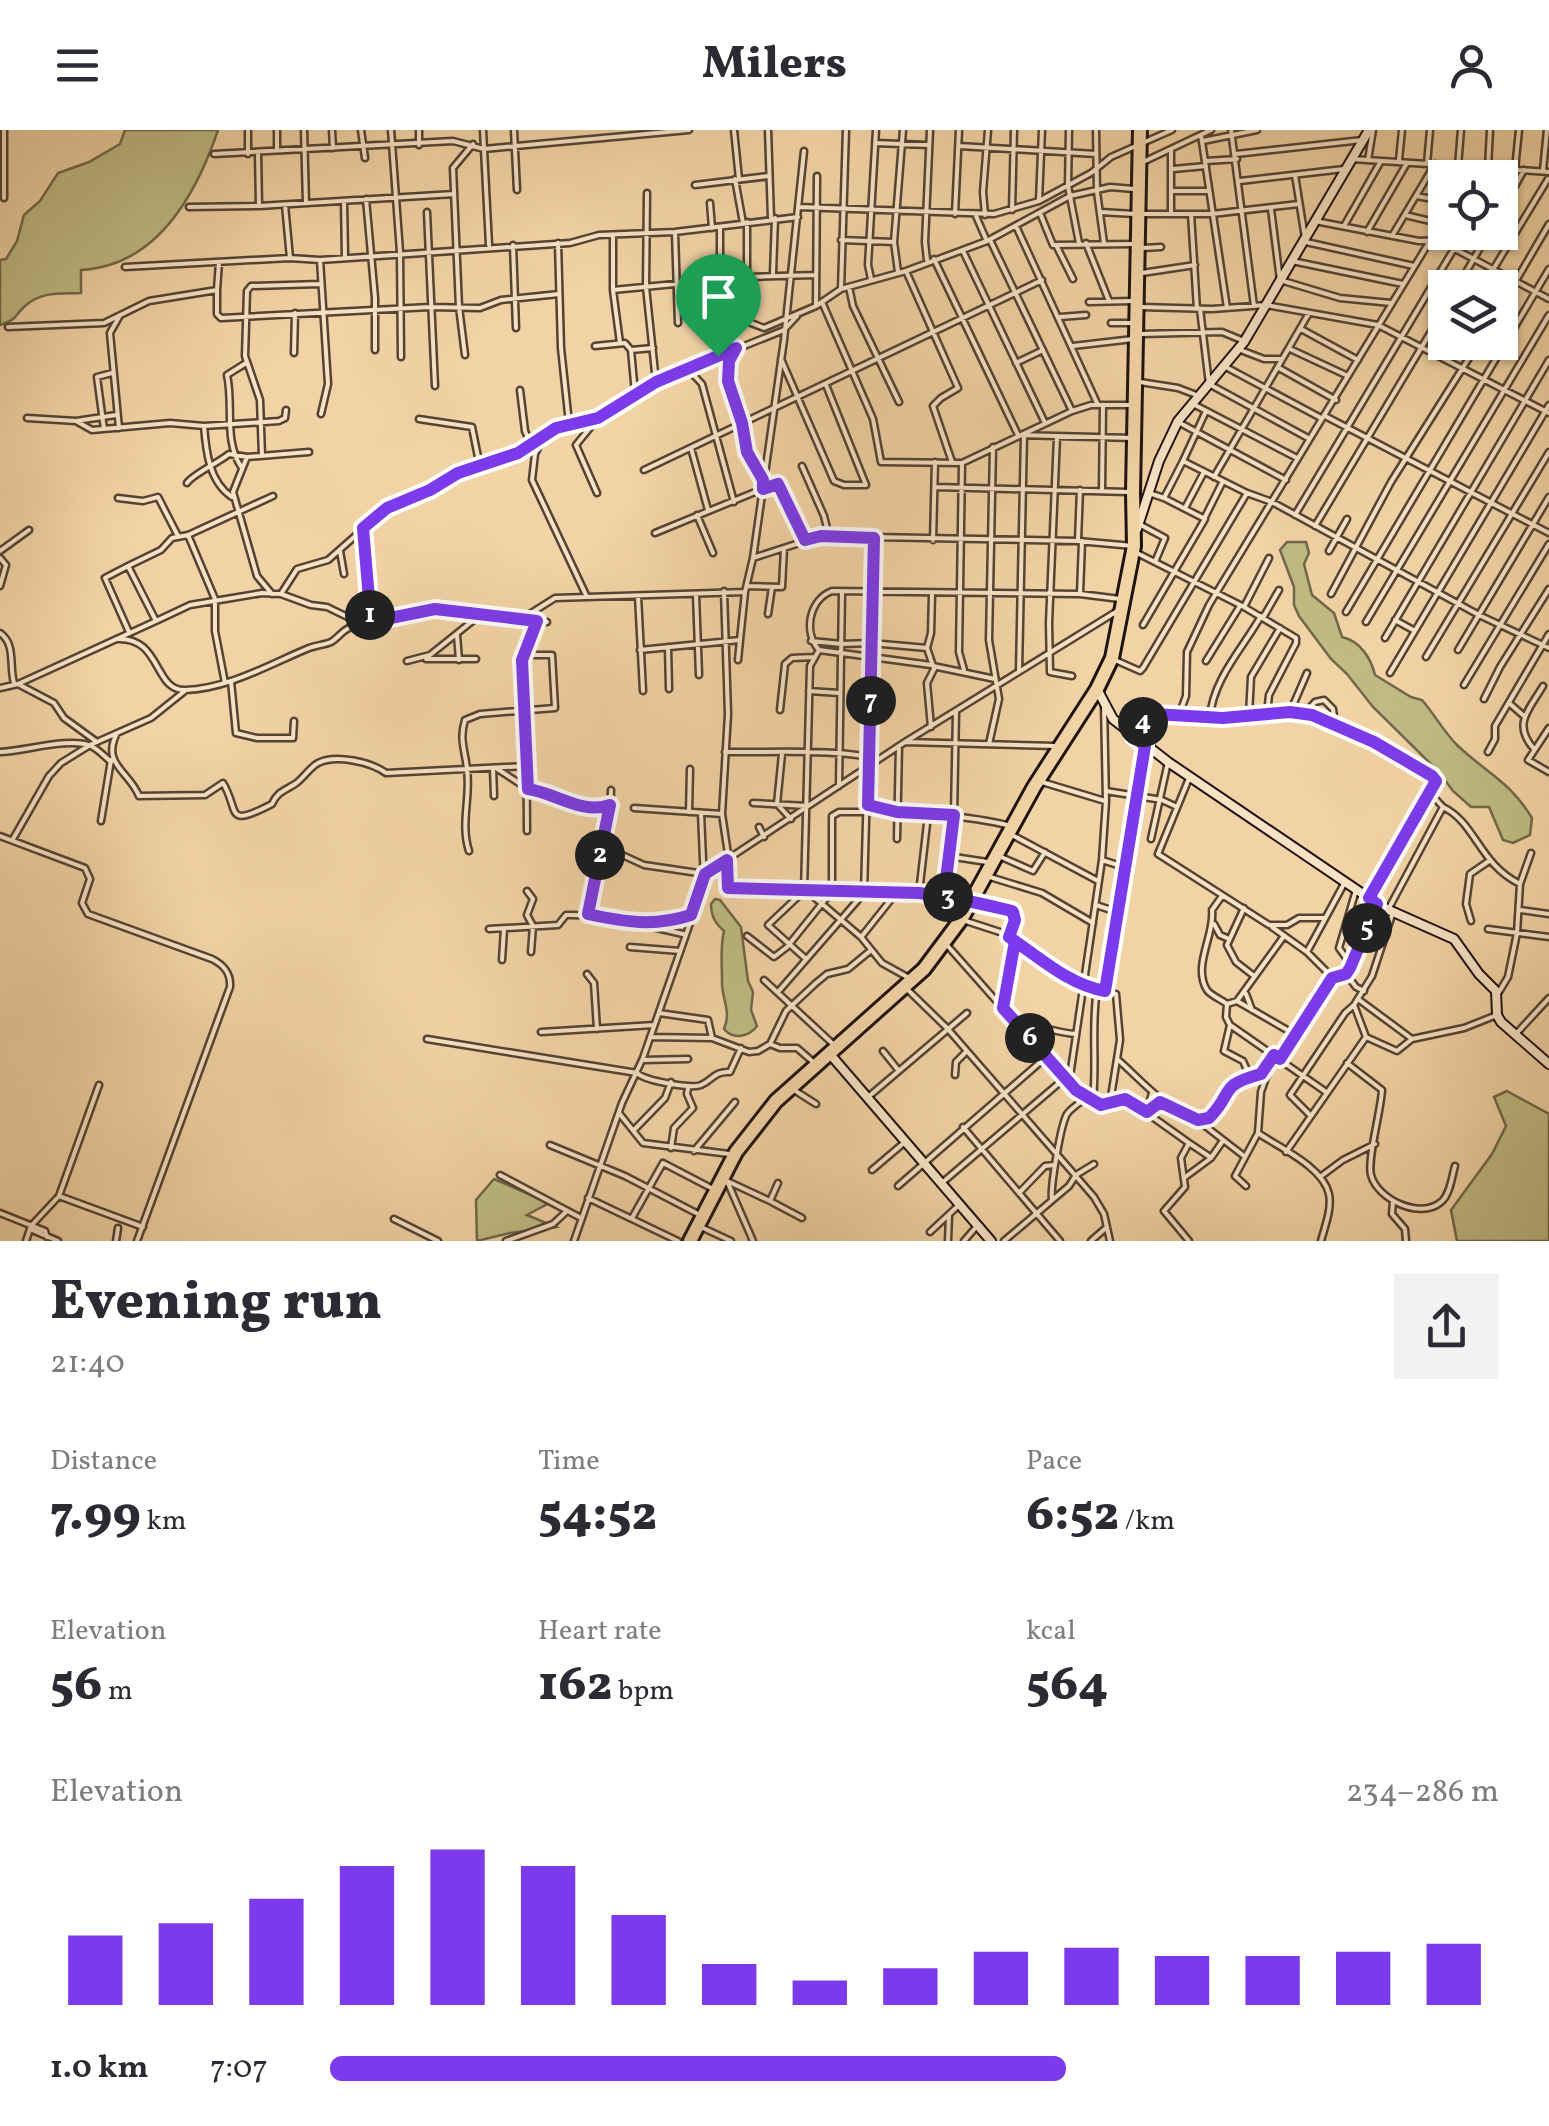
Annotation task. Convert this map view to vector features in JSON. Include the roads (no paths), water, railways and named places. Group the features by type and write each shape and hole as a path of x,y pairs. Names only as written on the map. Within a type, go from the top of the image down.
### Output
{"highway":[{"path":"690,1241 734,1155 790,1087 909,983 946,944 1057,746 1097,689 1112,658 1135,538 1140,130"}],"street":[{"path":"4,130 4,198"},
{"path":"248,130 248,154"},
{"path":"277,130 277,152"},
{"path":"304,130 306,203"},
{"path":"332,130 333,148"},
{"path":"361,130 364,158"},
{"path":"391,130 400,252 401,357"},
{"path":"418,130 419,145"},
{"path":"483,130 489,247"},
{"path":"514,130 517,190"},
{"path":"214,154 453,142 484,149 690,130"},
{"path":"734,130 747,276"},
{"path":"768,130 773,275"},
{"path":"841,289 846,130"},
{"path":"872,279 868,264 876,130"},
{"path":"898,272 894,242 903,130"},
{"path":"927,262 930,130"},
{"path":"954,214 959,130"},
{"path":"985,216 988,130"},
{"path":"1012,210 1014,130"},
{"path":"1039,202 1042,130"},
{"path":"1069,130 1068,186 1078,243"},
{"path":"1096,130 1097,192 1104,243"},
{"path":"799,207 985,216 1039,202 1111,157 1172,130"},
{"path":"1202,138 1211,130"},
{"path":"1139,164 1202,138 1257,130"},
{"path":"1135,538 1159,461 1178,422 1241,345 1371,130"},
{"path":"1368,160 1371,130"},
{"path":"1399,161 1402,130"},
{"path":"1352,159 1427,164 1430,130"},
{"path":"1458,160 1461,130"},
{"path":"1488,160 1490,130"},
{"path":"1515,160 1519,130"},
{"path":"1493,268 1547,176 1547,130"},
{"path":"1232,132 1254,306"},
{"path":"1202,138 1228,308"},
{"path":"1172,168 1362,140"},
{"path":"875,143 928,145"},
{"path":"465,355 459,307 454,165 473,144"},
{"path":"958,146 1096,154"},
{"path":"1171,150 1171,214"},
{"path":"738,660 784,340 804,152"},
{"path":"258,153 258,206"},
{"path":"1343,228 1380,161"},
{"path":"1368,232 1408,162"},
{"path":"1238,182 1344,169"},
{"path":"1518,169 1547,176"},
{"path":"1518,181 1524,170"},
{"path":"1296,175 1304,240"},
{"path":"695,185 769,176"},
{"path":"816,306 817,176"},
{"path":"1392,236 1428,177"},
{"path":"720,227 721,312 764,328 816,306 841,289 963,251 1070,196 1110,187 1138,189"},
{"path":"1173,190 1208,191"},
{"path":"647,193 646,288 656,382"},
{"path":"190,207 454,194"},
{"path":"1416,196 1428,198"},
{"path":"366,199 376,350"},
{"path":"344,201 345,258"},
{"path":"710,203 712,228"},
{"path":"285,204 290,258"},
{"path":"1100,212 1212,214 1299,204"},
{"path":"1270,207 1280,280"},
{"path":"427,212 435,386"},
{"path":"1040,213 1073,280"},
{"path":"1191,214 1209,384"},
{"path":"1405,215 1428,220"},
{"path":"976,216 1072,410"},
{"path":"124,268 290,258 320,260 558,243 798,217"},
{"path":"1315,221 1428,242"},
{"path":"1518,278 1549,224"},
{"path":"1016,226 1100,405 1102,491"},
{"path":"675,232 678,323"},
{"path":"613,236 620,344"},
{"path":"841,240 894,242"},
{"path":"1304,240 1414,266"},
{"path":"558,243 569,424"},
{"path":"1086,243 1109,300"},
{"path":"1056,245 1161,247"},
{"path":"1179,715 1186,696 1187,652 1218,593 1308,438 1336,400 1428,245"},
{"path":"512,246 516,328"},
{"path":"1295,515 1454,250"},
{"path":"1459,250 1497,270"},
{"path":"1467,270 1479,250"},
{"path":"963,251 1045,423"},
{"path":"934,258 1021,435 1024,489 1019,671"},
{"path":"320,260 328,384 321,414"},
{"path":"1292,261 1403,284"},
{"path":"219,262 218,317 480,308 501,300 559,294"},
{"path":"1137,274 1194,265"},
{"path":"1346,612 1549,270"},
{"path":"906,271 958,388 933,406 952,462"},
{"path":"614,290 747,276 816,275"},
{"path":"644,470 1042,280"},
{"path":"1280,280 1340,298 1391,303"},
{"path":"1518,282 1549,299"},
{"path":"262,456 260,400 246,363 247,291 252,286 320,284"},
{"path":"849,287 899,402"},
{"path":"8,326 104,323 149,300 217,290"},
{"path":"1088,302 1109,300 1199,308 1266,305 1378,325 1428,350"},
{"path":"822,302 873,419 880,462 962,463 1072,410 1134,405"},
{"path":"294,353 296,313"},
{"path":"596,493 576,445 598,418 656,382 784,330 800,313"},
{"path":"1214,477 1309,313"},
{"path":"1060,317 1086,315"},
{"path":"1366,622 1549,315"},
{"path":"119,428 110,333 120,316"},
{"path":"1111,322 1136,332"},
{"path":"771,325 784,340"},
{"path":"1302,328 1358,360"},
{"path":"1073,346 1136,332 1225,332 1264,359 1281,360"},
{"path":"1315,526 1428,337"},
{"path":"595,346 627,344 636,394"},
{"path":"630,350 653,348"},
{"path":"736,348 727,373 747,452 763,480"},
{"path":"1290,349 1348,376"},
{"path":"1016,363 1043,350"},
{"path":"780,359 837,484 866,485 826,385"},
{"path":"1390,672 1548,410 1446,360"},
{"path":"1330,594 1406,458 1468,360"},
{"path":"1385,638 1549,360"},
{"path":"242,468 233,455 227,375 246,363"},
{"path":"1223,365 1549,534"},
{"path":"1278,368 1336,400"},
{"path":"688,369 702,384 734,502"},
{"path":"104,429 98,377 112,374"},
{"path":"1135,382 1178,388 1206,411 1297,458"},
{"path":"1209,384 1308,438"},
{"path":"520,390 524,426 536,454"},
{"path":"76,421 89,429 204,426 279,421 285,418 286,410"},
{"path":"1164,498 1206,411"},
{"path":"28,418 76,421 116,415"},
{"path":"281,594 297,569 328,560 387,508 458,473 518,453 545,434 598,418"},
{"path":"419,419 472,428 480,467"},
{"path":"1178,422 1286,480"},
{"path":"204,426 211,468 224,491 236,499"},
{"path":"545,434 536,454 532,480 586,596"},
{"path":"1021,435 1134,438"},
{"path":"1057,437 1051,672 1072,676"},
{"path":"989,744 998,686 989,640 994,447"},
{"path":"691,448 708,510"},
{"path":"187,483 193,475 211,468 227,455 310,452"},
{"path":"1426,657 1549,452"},
{"path":"247,457 233,492 258,576 272,594"},
{"path":"1183,461 1272,502 1397,572 1546,647"},
{"path":"932,540 935,462"},
{"path":"962,463 959,652 964,670"},
{"path":"802,466 829,537"},
{"path":"1185,508 1204,472"},
{"path":"1142,625 1223,481"},
{"path":"655,533 778,484 805,540"},
{"path":"936,488 1133,492"},
{"path":"1080,490 1080,594"},
{"path":"1112,658 1141,670 1248,493"},
{"path":"1149,494 1204,519"},
{"path":"129,632 105,578 161,550 178,536 273,496"},
{"path":"1458,650 1549,496"},
{"path":"118,498 143,501 158,497 178,536"},
{"path":"697,515 714,553"},
{"path":"1329,551 1346,518"},
{"path":"363,528 371,622"},
{"path":"0,586 6,565 0,554 30,530"},
{"path":"188,535 215,599 215,631 236,733 257,738 293,738 294,721"},
{"path":"753,558 805,540 829,537 993,541 1165,538 1156,562"},
{"path":"778,992 864,893 874,538"},
{"path":"1135,538 1156,562 1293,635 1296,644 1269,696 1267,714"},
{"path":"1464,685 1549,544"},
{"path":"517,618 528,616 549,599 784,586 784,548"},
{"path":"340,551 344,574"},
{"path":"1206,662 1269,558"},
{"path":"128,566 156,621"},
{"path":"768,614 772,588"},
{"path":"1484,699 1549,589"},
{"path":"1210,717 1213,697 1232,658 1279,590"},
{"path":"724,591 727,640 722,814 726,888 919,893 972,900 1013,912 1015,920 1009,937"},
{"path":"696,592 699,675"},
{"path":"996,679 964,670 819,650 811,640 814,604 825,594 842,592 1080,594 1124,604"},
{"path":"839,786 842,592"},
{"path":"931,727 927,684 933,666 928,648 932,593"},
{"path":"0,688 190,605 215,599 281,594 327,607 364,624"},
{"path":"638,596 643,692"},
{"path":"574,1241 642,1060 705,874 1124,604"},
{"path":"527,831 524,655 537,621 536,608"},
{"path":"116,639 130,639 147,648 166,680 175,688 186,690 228,682 328,643 345,630 426,610 547,622"},
{"path":"424,659 480,615"},
{"path":"1395,620 1415,631"},
{"path":"1250,716 1251,677 1280,628"},
{"path":"0,633 10,647 16,684"},
{"path":"457,633 459,660"},
{"path":"1488,752 1493,730 1546,647 1549,634"},
{"path":"640,650 740,640"},
{"path":"811,640 928,648"},
{"path":"668,646 669,689"},
{"path":"899,660 900,646"},
{"path":"806,959 768,925 806,891 809,691 814,657 819,650"},
{"path":"469,851 465,826 468,769 462,748 467,718 526,708 554,709 551,654 524,655"},
{"path":"780,710 785,664 792,658 814,657"},
{"path":"406,661 476,658"},
{"path":"1290,712 1306,673"},
{"path":"16,684 54,703 71,724 97,742"},
{"path":"1534,748 1523,734 1525,717 1542,686"},
{"path":"1097,689 1113,719 1145,746 1390,912 1454,938 1497,994 1497,1016 1549,1064"},
{"path":"12,841 55,768 90,745 151,718 186,690"},
{"path":"809,691 841,693"},
{"path":"1304,714 1314,702 1324,700 1333,709 1335,724"},
{"path":"1509,702 1525,717"},
{"path":"942,1184 1021,1114 1067,1081 1102,860 1106,802 1104,705"},
{"path":"944,896 954,815 956,712"},
{"path":"1133,736 1148,716 1304,714 1335,724 1436,780 1373,901 1351,967 1346,974 1332,978 1267,1070 1258,1133 1235,1176 1246,1186"},
{"path":"1548,732 1528,758 1530,763 1549,772"},
{"path":"101,821 111,747 117,733"},
{"path":"0,752 56,744 90,745 111,758 139,796 205,795 221,783 237,815 272,804 282,790 324,762 376,766 386,773 526,766"},
{"path":"902,744 1057,746"},
{"path":"897,840 902,744"},
{"path":"1105,991 1145,746"},
{"path":"725,752 839,754 878,760"},
{"path":"777,804 782,754"},
{"path":"1150,840 1168,762"},
{"path":"494,768 528,789 544,790 590,808 610,805"},
{"path":"494,768 494,796"},
{"path":"689,812 690,769"},
{"path":"1190,776 1157,852 1307,952 1332,978"},
{"path":"1038,780 1106,802"},
{"path":"588,914 603,832 610,819 611,790"},
{"path":"1106,791 1162,800 1177,807"},
{"path":"1430,793 1456,814 1497,871 1520,884"},
{"path":"753,804 807,806"},
{"path":"777,804 791,818"},
{"path":"1310,1115 1290,1096 1362,996 1372,976 1390,912 1443,807"},
{"path":"634,808 722,814"},
{"path":"747,936 774,957 823,905 832,892 832,816 839,812 868,808 954,815 1010,830 1098,881"},
{"path":"701,812 701,865 705,874"},
{"path":"919,893 928,814"},
{"path":"759,827 764,836"},
{"path":"0,836 88,870 90,879 82,903 88,914 212,959 224,966 229,976 230,987 138,1241"},
{"path":"604,842 610,850 622,852 644,865 705,874"},
{"path":"948,856 1034,872 1045,852"},
{"path":"1497,994 1506,984 1517,933 1520,884 1531,853"},
{"path":"1102,860 1124,867"},
{"path":"1471,921 1466,904 1470,874 1489,862"},
{"path":"991,864 1093,923"},
{"path":"1307,952 1345,882"},
{"path":"1352,980 1351,967 1338,948 1356,890"},
{"path":"806,891 909,983 1060,1156 1099,1203 1110,1241"},
{"path":"527,892 533,899 528,914 533,926 531,952"},
{"path":"861,937 897,892"},
{"path":"1222,896 1212,910 1220,935 1228,938"},
{"path":"1096,904 1120,913"},
{"path":"1244,908 1227,945 1232,957 1254,976"},
{"path":"1520,910 1549,914"},
{"path":"489,929 558,925 566,915 588,914 685,934"},
{"path":"655,926 691,915"},
{"path":"962,918 1009,937 1083,986 1116,996 1120,1040 1110,1104"},
{"path":"1269,925 1300,918 1324,918"},
{"path":"1214,924 1202,972 1208,991 1227,1004"},
{"path":"502,960 504,929"},
{"path":"1488,929 1549,937"},
{"path":"1227,1004 1246,994 1254,976 1284,936"},
{"path":"1003,1008 1015,941"},
{"path":"946,944 1085,1098 1104,1106 1125,1099 1148,1110 1211,1158"},
{"path":"630,947 680,951"},
{"path":"650,1035 712,1038 754,1052 770,1044 786,1012 827,974 845,970 870,951"},
{"path":"587,974 594,984 597,1030"},
{"path":"1346,974 1362,996 1412,1039"},
{"path":"764,980 832,1050 867,1098 992,1241"},
{"path":"1092,1102 1097,990"},
{"path":"1246,994 1252,1010"},
{"path":"1515,1035 1549,998"},
{"path":"1237,1001 1294,1034"},
{"path":"1080,1004 1094,1011"},
{"path":"1227,1004 1230,1025 1326,1092"},
{"path":"1352,1009 1366,1037 1397,1051 1412,1039 1497,1016"},
{"path":"658,1013 708,1020 712,1038"},
{"path":"867,1098 967,1013"},
{"path":"1018,1024 1042,1025 1076,1034"},
{"path":"540,1032 654,1025"},
{"path":"1230,1025 1224,1051 1243,1061 1250,1077"},
{"path":"644,1026 650,1035"},
{"path":"1286,1152 1366,1037"},
{"path":"427,1039 637,1074 648,1082 689,1086 700,1086 718,1072 730,1072 741,1048"},
{"path":"770,1044 797,1048 816,1064"},
{"path":"883,1051 899,1071"},
{"path":"955,1075 956,1062 967,1052"},
{"path":"898,1186 1046,1057"},
{"path":"642,1060 688,1059"},
{"path":"1117,1059 1160,1102 1198,1120 1244,1156"},
{"path":"1347,1063 1382,1090 1371,1176 1393,1201 1417,1207 1440,1203 1455,1166"},
{"path":"1198,1120 1212,1116 1229,1087 1267,1070"},
{"path":"634,1131 665,1098 671,1082"},
{"path":"26,1241 29,1227 59,1196 99,1085"},
{"path":"671,1148 674,1128 693,1108 686,1094 689,1086"},
{"path":"790,1087 816,1104"},
{"path":"1148,1110 1152,1094"},
{"path":"1052,1200 1054,1165 1060,1156 1067,1116 1085,1098"},
{"path":"694,1151 735,1102"},
{"path":"1148,1110 1160,1102"},
{"path":"619,1113 643,1143 734,1155"},
{"path":"962,1127 1060,1241"},
{"path":"1258,1133 1320,1178 1330,1200 1322,1241"},
{"path":"872,1170 904,1142"},
{"path":"1184,1178 1211,1158 1222,1142"},
{"path":"1188,1241 1164,1215 1183,1191 1182,1158 1189,1143"},
{"path":"550,1144 647,1189 731,1241"},
{"path":"1320,1178 1375,1144"},
{"path":"632,1218 663,1163 770,1201 802,1218"},
{"path":"1004,1241 1094,1164"},
{"path":"1018,1193 1046,1166 1054,1165"},
{"path":"500,1174 581,1218"},
{"path":"721,1183 754,1241"},
{"path":"770,1201 778,1183"},
{"path":"59,1196 142,1226"},
{"path":"588,1198 678,1241"},
{"path":"1393,1201 1392,1214 1405,1229 1406,1241"},
{"path":"930,1232 960,1204"},
{"path":"506,1241 554,1224 567,1211"},
{"path":"0,1213 58,1241"},
{"path":"948,1241 949,1214"},
{"path":"394,1219 438,1241"},
{"path":"964,1241 978,1225"},
{"path":"1091,1241 1107,1227"},
{"path":"116,1241 118,1228"}]}
